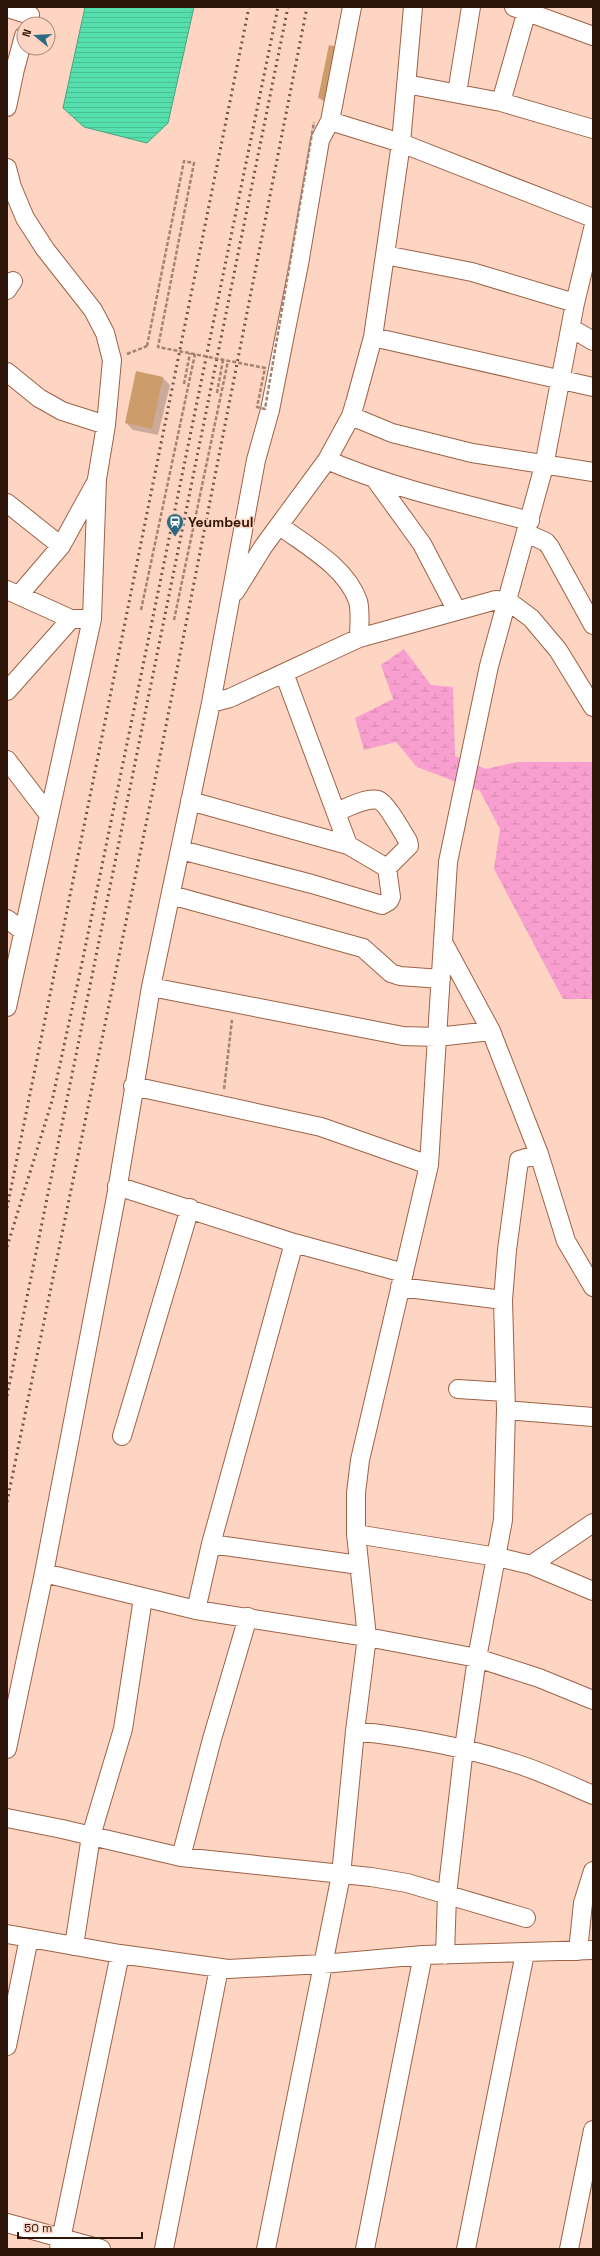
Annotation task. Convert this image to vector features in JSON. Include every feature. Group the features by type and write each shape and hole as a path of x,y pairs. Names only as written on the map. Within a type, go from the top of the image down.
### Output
{"street":[{"path":"7,1749 44,1573 117,1186 151,987 211,703 256,460 270,410 296,279 322,121 352,7"},
{"path":"229,601 264,547 327,460 351,416 373,337 401,143 413,7"},
{"path":"457,94 470,7"},
{"path":"7,8 30,15"},
{"path":"501,102 523,8 593,36"},
{"path":"7,108 18,56"},
{"path":"406,84 501,102 593,129"},
{"path":"322,121 401,143 593,218"},
{"path":"7,168 12,187 25,218 45,249 93,310 105,333 112,360 106,425 97,480 92,619 7,1007"},
{"path":"266,2249 341,1875 354,1731 366,1637 356,1534 356,1493 360,1460 429,1165 448,862 489,666 544,466 575,303 593,228"},
{"path":"385,255 472,272 575,303"},
{"path":"570,328 593,341"},
{"path":"373,337 593,387"},
{"path":"7,372 39,398 62,411 106,425"},
{"path":"351,416 392,433 472,453 544,466 593,472"},
{"path":"327,460 375,479 528,527 550,547 593,625"},
{"path":"375,479 418,539 457,611"},
{"path":"92,619 71,619 13,592 61,546 97,480"},
{"path":"7,503 61,546"},
{"path":"280,526 331,564 352,589 358,603 359,638"},
{"path":"211,703 230,698 359,638 496,600 508,601 531,618 558,650 593,707"},
{"path":"7,691 71,619"},
{"path":"284,673 348,845"},
{"path":"7,760 49,815"},
{"path":"336,812 370,801 376,800 383,803 408,841 409,846 387,868"},
{"path":"181,850 382,904 389,901 392,892 387,868 348,845 190,801"},
{"path":"171,894 363,948 383,967 400,976 441,979"},
{"path":"7,920 23,931"},
{"path":"444,944 491,1031 539,1154 566,1241 593,1287"},
{"path":"151,987 403,1036 437,1037 491,1031"},
{"path":"134,1086 321,1127 429,1165"},
{"path":"444,1955 447,1895 464,1748 477,1658 503,1520 506,1410 503,1300 507,1250 518,1162 522,1158 539,1154"},
{"path":"117,1186 190,1208 402,1280 503,1300"},
{"path":"122,1436 190,1208"},
{"path":"196,1610 211,1544 294,1243"},
{"path":"458,1389 505,1392"},
{"path":"506,1410 593,1417"},
{"path":"532,1564 593,1523"},
{"path":"356,1534 497,1556 532,1564 593,1591"},
{"path":"211,1544 359,1565"},
{"path":"44,1573 107,1587 143,1598 196,1610 248,1617 366,1637 477,1658 539,1678 593,1700"},
{"path":"74,1946 91,1836 124,1729 143,1598"},
{"path":"181,1857 212,1739 248,1617"},
{"path":"354,1731 415,1738 464,1748 515,1763 593,1795"},
{"path":"7,1818 181,1857 407,1883 526,1918"},
{"path":"7,1934 120,1954 219,1968 323,1964 423,1955 525,1954 585,1951 584,1903 593,1871"},
{"path":"7,2046 29,1938"},
{"path":"60,2244 120,1954"},
{"path":"466,2249 525,1954"},
{"path":"365,2249 423,1955"},
{"path":"164,2249 219,1968"},
{"path":"569,2249 593,2130"},
{"path":"7,2223 60,2244 101,2249"}],"path":[{"path":"147,346 184,161 194,163 158,347 265,368 257,407 265,409 322,121"},
{"path":"184,384 190,353"},
{"path":"142,610 195,354"},
{"path":"217,393 223,360"},
{"path":"174,620 228,361"},
{"path":"222,1105 234,1004"}],"green space":[{"path":"404,649 431,685 453,687 455,756 486,769 517,762 593,762 593,1002 591,999 563,999 494,869 500,829 480,791 417,767 396,742 364,750 355,718 393,699 381,665"}],"shaded area":[{"path":"85,7 194,7 168,123 147,143 84,127 63,108"}],"building":[{"path":"329,45 342,48 332,101 318,98"},
{"path":"136,371 163,377 152,429 125,423"}],"railway":[{"path":"7,1208 249,7"},
{"path":"7,1247 52,1101 82,963 278,7"},
{"path":"7,1396 288,7"},
{"path":"7,1502 161,751 307,7"}],"place":[{"name":"Yeumbeul","path":"175,537"}]}
